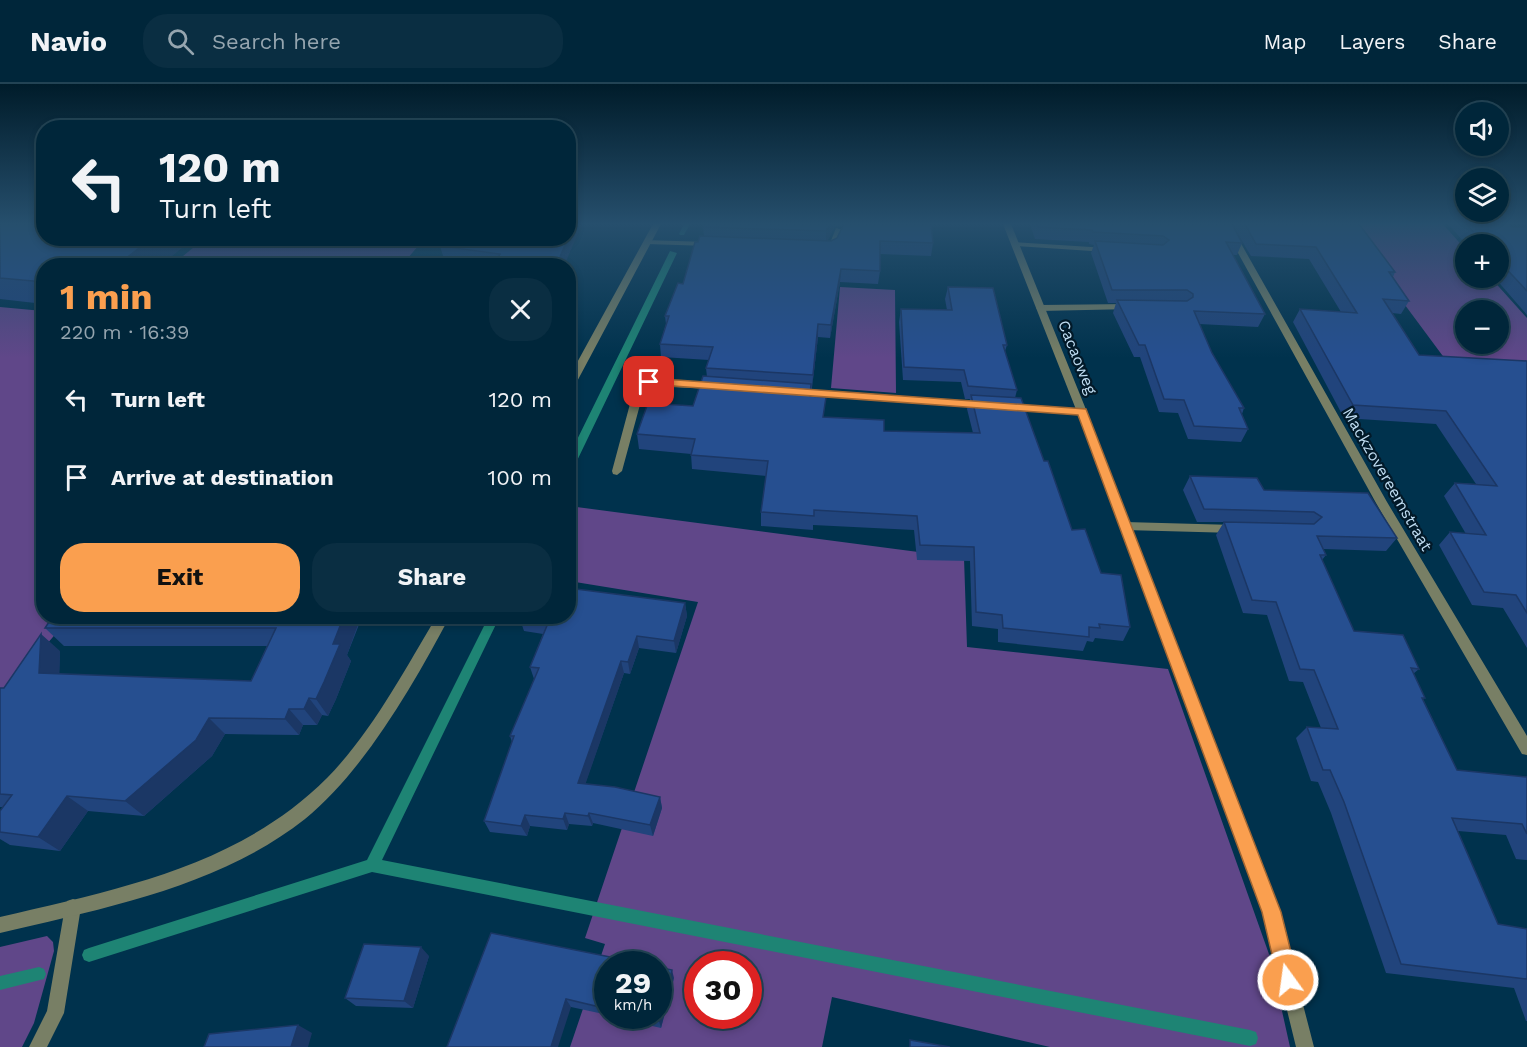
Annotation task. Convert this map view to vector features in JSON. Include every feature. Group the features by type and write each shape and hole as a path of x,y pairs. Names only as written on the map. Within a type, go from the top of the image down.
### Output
{"street":[{"path":"576,374 633,269"},
{"name":"Cacaoweg","path":"1025,269 1082,412 1271,912 1305,1047"},
{"name":"Mackzovereemstraat","path":"1251,269 1360,465 1527,749"},
{"path":"1040,308 1139,307"},
{"path":"617,471 639,389 644,383 725,387"},
{"path":"784,391 1082,412"},
{"path":"1125,526 1245,529"},
{"path":"0,925 73,907 183,875 250,846 291,819 332,783 378,723 439,624"},
{"path":"38,1047 55,1013 73,907"}],"shaded area":[{"path":"1378,269 1455,269 1455,288 1500,288 1527,318 1527,381 1448,363"},
{"path":"840,287 895,290 896,393 831,388"},
{"path":"0,307 36,310 36,624 64,624 0,699"},
{"path":"576,507 964,558 967,647 1168,669 1270,957 1290,1047 1050,1047 832,997 822,1047 570,1047 594,976 594,1029 672,1029 672,951 603,951 605,944 585,938 698,602 576,582"},
{"path":"47,936 53,942 54,951 34,1023 22,1047 0,1047 0,947"}],"building":[{"path":"0,269 36,269 36,281 0,278"},
{"path":"687,269 880,269 880,271 841,269 831,325 818,324 813,375 706,368 713,347 660,344 669,316 665,316 678,283 683,284"},
{"path":"1105,269 1241,269 1265,314 1194,311 1212,353 1244,408 1239,408 1248,429 1194,426 1184,400 1164,399 1145,345 1139,345 1117,300 1187,301 1193,297 1193,294 1187,290 1112,290"},
{"path":"1330,269 1393,269 1395,272 1389,272 1409,301 1383,299 1419,355 1527,361 1527,613 1516,595 1484,592 1450,532 1486,535 1455,483 1497,486 1446,411 1353,405 1300,309 1357,313"},
{"path":"1509,269 1527,269 1527,291"},
{"path":"948,287 993,288 1007,345 1003,345 1017,390 968,386 964,370 904,367 901,309 952,310"},
{"path":"703,376 811,384 810,396 826,397 823,417 884,420 884,431 980,433 971,395 1021,398 1044,461 1048,461 1072,530 1085,529 1101,573 1121,575 1130,627 1099,624 1100,628 1089,627 1089,637 1003,628 1002,615 976,612 974,547 920,545 917,516 814,510 814,516 761,512 768,461 691,455 695,439 637,434 648,403 693,406"},
{"path":"1190,476 1257,478 1264,490 1368,493 1397,538 1317,536 1326,555 1320,555 1354,631 1403,635 1419,669 1411,668 1425,698 1422,698 1457,770 1527,777 1527,834 1522,824 1452,818 1498,924 1527,929 1527,979 1401,964 1344,802 1330,770 1323,770 1307,727 1338,729 1314,670 1300,669 1276,602 1252,600 1224,522 1314,524 1322,517 1314,512 1204,509"},
{"path":"576,589 685,603 674,641 637,636 628,662 621,661 578,783 615,787 660,797 650,825 589,813 588,816 565,813 563,819 525,815 521,826 484,821 514,736 510,736 539,668 530,667 548,624 576,624"},
{"path":"48,624 341,624 333,644 340,644 324,682 316,699 309,698 304,709 289,709 285,719 209,718 196,740 125,801 67,796 38,837 0,832 0,811 12,795 0,794 0,688 4,688 41,634 39,673 251,681 276,628 45,628"},
{"path":"491,933 594,954 594,1006 566,999 551,1047 447,1047"},
{"path":"364,944 421,947 404,1001 345,998"},
{"path":"298,1025 291,1047 204,1047 209,1034"},
{"path":"910,1040 950,1047 910,1047"}],"waterway":[{"path":"576,453 665,269"},
{"path":"372,865 491,624"},
{"path":"89,955 372,865"},
{"path":"372,865 1250,1038"},
{"path":"0,983 39,974"}],"route":[{"path":"649,382 1082,412 1271,912 1288,980"}]}
